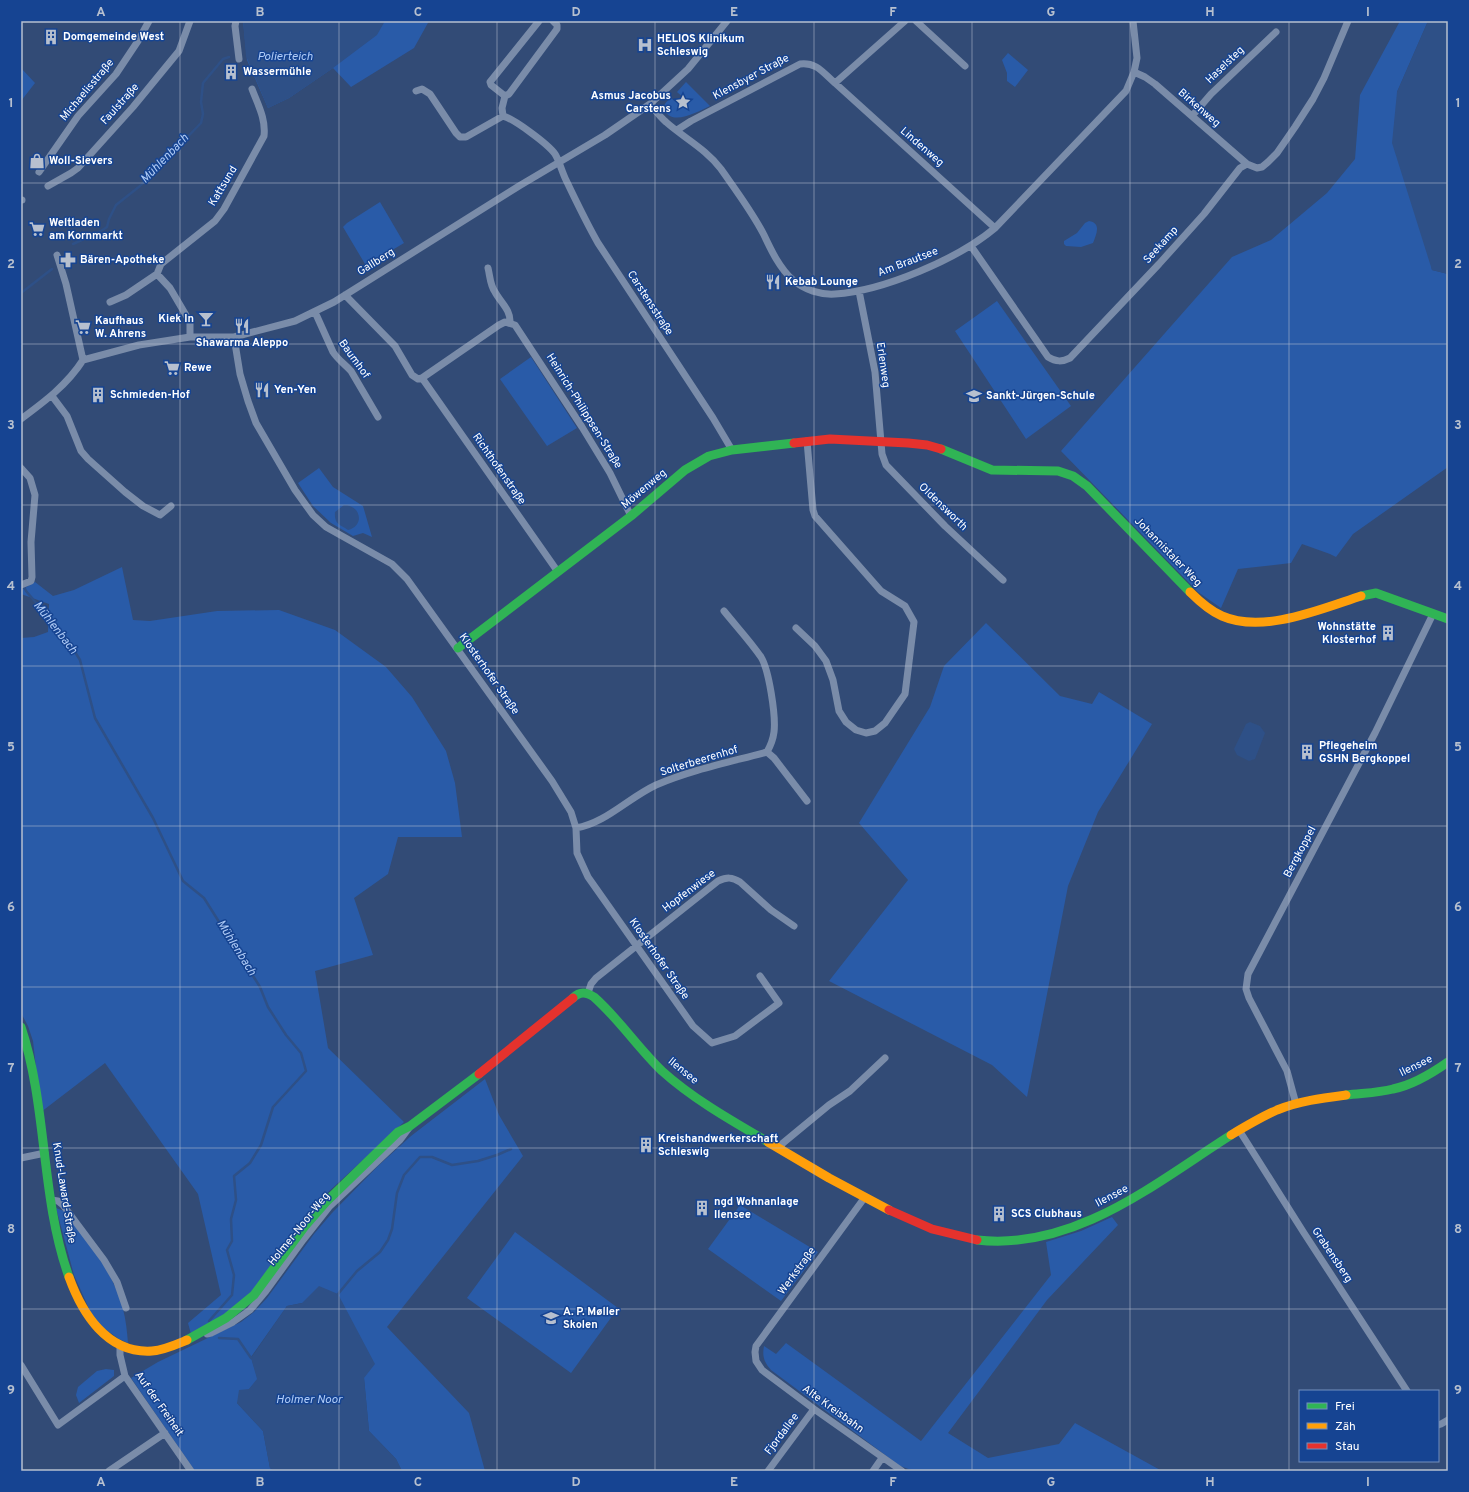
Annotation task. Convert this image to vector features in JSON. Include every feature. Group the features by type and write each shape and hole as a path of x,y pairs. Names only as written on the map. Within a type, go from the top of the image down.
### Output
{"street":[{"name":"Michaelisstraße","path":"39,172 78,116 116,74 138,41 149,21"},
{"name":"Faulstraße","path":"48,186 78,168 133,107 178,51 190,21"},
{"path":"236,21 235,26 239,59"},
{"path":"505,96 491,86 490,82 539,21"},
{"path":"416,91 422,89 430,94 456,133 460,137 466,137 502,116 505,96 509,94 557,29 557,25 553,21"},
{"name":"Gallberg","path":"83,360 139,345 190,336 234,337 295,321 315,312 605,135 650,104 688,69 727,21"},
{"path":"835,83 905,21"},
{"path":"916,21 965,66"},
{"name":"Am Brautsee","path":"650,104 666,122 705,151 720,168 746,206 764,235 774,255 793,280 809,290 834,294 859,291 906,277 943,261 971,246 995,228 1126,91 1134,72 1137,58 1133,21"},
{"path":"1248,164 1257,168 1262,167 1277,152 1295,127 1313,99 1324,78 1348,21"},
{"name":"Haselsteg","path":"1192,116 1211,94 1276,32"},
{"name":"Klensbyer Straße","path":"677,130 691,121 800,64 807,63 814,65 835,83"},
{"name":"Birkenweg","path":"1134,72 1145,77 1154,84 1248,164"},
{"name":"Lindenweg","path":"835,83 995,228"},
{"name":"Kattsund","path":"110,302 126,295 157,274 161,264 215,221 224,209 264,136 265,126 262,114 252,89"},
{"name":"Carstensstraße","path":"502,116 508,117 516,122 543,142 555,154 585,220 598,243 713,418 732,450"},
{"name":"Seekamp","path":"971,246 1048,357 1054,361 1063,361 1070,358 1159,264 1204,214 1240,168 1248,164"},
{"path":"21,419 52,396 75,372 83,360 66,284 57,255"},
{"name":"Heinrich-Philippsen-Straße","path":"488,268 494,292 509,312 511,317 510,323 516,325 520,330 582,426 610,473 631,516"},
{"path":"157,274 170,288 190,322 190,336"},
{"name":"Erlenweg","path":"859,291 875,372 880,442"},
{"path":"345,295 395,346 412,375 418,378 422,378 499,325 505,322 510,323"},
{"name":"Baumhof","path":"315,312 333,352 337,358 351,371 378,417"},
{"name":"Klosterhofer Straße","path":"234,337 240,374 256,423 295,490 314,515 326,527 392,564 407,579 552,781 571,812 576,828 577,853 588,877 693,1026 712,1044 735,1036 779,1003 760,976"},
{"name":"Richthofenstraße","path":"422,378 558,572"},
{"path":"52,396 67,416 81,450 88,459 125,492 148,509 160,515 171,506"},
{"name":"Möwenweg","path":"458,648 631,516 685,470 709,456 732,450 830,439 880,442"},
{"path":"796,628 815,646 826,661 833,680 840,710 846,722 856,730 866,733 875,731 885,723 904,694 914,622 906,606 881,591 815,516 813,510 807,441"},
{"name":"Oldensworth","path":"880,442 886,465 945,526 1003,580"},
{"name":"Johannistaler Weg","path":"880,442 927,445 944,450 992,470 1058,471 1073,476 1087,486 1195,597 1212,611 1223,616 1251,623 1270,622 1306,613 1366,594 1376,593 1448,619"},
{"path":"21,468 30,478 35,495 31,542 32,577 31,581 24,584"},
{"path":"724,611 761,657 766,668 770,685 774,730 772,743 767,752 774,758 807,801"},
{"name":"Bergkoppel","path":"1296,1104 1287,1070 1249,998 1246,989 1248,974 1375,733 1433,614"},
{"name":"Solterbeerenhof","path":"576,828 597,822 654,786 672,778 767,752"},
{"name":"Hopfenwiese","path":"636,946 718,881 726,878 734,878 740,882 771,910 794,926"},
{"path":"588,993 592,981 636,946"},
{"name":"Holmer-Noor-Weg","path":"120,1345 134,1349 167,1349 199,1335 227,1318 253,1297 316,1212 398,1132 410,1126 478,1074 576,995 581,992 588,993"},
{"name":"Ilensee","path":"588,993 597,999 634,1041 670,1077 730,1119 779,1149 892,1212 929,1228 950,1235 1003,1243 1045,1237 1101,1216 1131,1200 1239,1130 1277,1111 1296,1104 1392,1090 1432,1074 1448,1062"},
{"name":"Knud-Laward-Straße","path":"21,1027 32,1067 51,1200 64,1262 77,1295 94,1325 107,1337 120,1345"},
{"path":"779,1149 829,1105 850,1092 885,1058"},
{"name":"Grabensberg","path":"1239,1130 1406,1390"},
{"path":"21,1158 45,1153"},
{"name":"Werkstraße","path":"756,1361 754,1352 756,1346 865,1197"},
{"path":"51,1200 58,1201 63,1205 104,1260 117,1282 126,1308"},
{"name":"Auf der Freiheit","path":"120,1345 120,1355 125,1376 191,1471"},
{"name":"Alte Kreisbahn","path":"756,1361 762,1370 814,1409 902,1471"},
{"path":"21,1365 58,1425 125,1376"},
{"name":"Fjordallee","path":"768,1471 814,1409"},
{"path":"1439,1424 1448,1420"},
{"path":"109,1471 165,1433"},
{"path":"873,1471 882,1458"}],"shaded area":[{"name":"Polierteich","path":"243,21 429,21 414,48 351,87 333,68 289,98 268,108 247,60"},
{"path":"1400,21 1428,21 1397,92 1432,270 1448,274 1448,467 1353,534 1336,557 1302,544 1291,563 1238,569 1221,608 1198,592 1061,451 1232,257 1271,240 1327,193 1355,159 1360,95"},
{"path":"1008,53 1028,70 1015,87 1007,81 1007,73 1002,60"},
{"path":"21,68 35,83 21,101"},
{"path":"686,82 710,106 686,116 674,117 669,115 664,109 665,103 671,98 681,106 686,100 677,92"},
{"path":"380,202 404,243 369,264 365,264 343,227"},
{"path":"1089,221 1096,224 1097,227 1093,243 1081,247 1066,246 1064,244 1064,241 1077,233 1085,223"},
{"path":"997,301 1071,406 1026,439 955,331"},
{"path":"531,357 577,428 547,446 500,379"},
{"path":"319,468 333,487 363,506 372,537 363,533 353,536 331,523 313,506 298,483"},
{"path":"122,567 133,620 150,621 217,611 279,610 335,630 386,667 412,697 446,751 455,783 462,837 398,837 388,874 354,898 373,955 315,971 328,1048 404,1122 325,1195 300,1224 275,1261 243,1303 226,1316 191,1334 188,1323 221,1295 198,1194 105,1063 41,1112 33,1041 28,1026 21,1013 21,638 34,637 48,632 49,604 21,594 21,590 35,582 53,596 74,590"},
{"path":"986,623 1060,696 1092,704 1099,692 1152,724 1098,812 1068,886 1027,1097 992,1065 829,981 908,880 859,823 930,707 944,666"},
{"path":"485,1079 499,1115 523,1156 387,1327 469,1413 485,1471 402,1471 396,1459 369,1431 364,1378 302,1303 287,1306 251,1357 258,1379 237,1403 263,1431 270,1468 275,1471 195,1471 131,1378 158,1362 241,1322 254,1312 267,1298 314,1234 332,1213 378,1166 411,1136"},
{"path":"740,1205 818,1252 781,1301 708,1249"},
{"path":"56,1208 64,1211 82,1234 113,1282 123,1309 128,1343 119,1339 95,1322 74,1275"},
{"path":"1112,1217 1118,1225 1047,1300 948,1433 988,1458 1059,1444 1075,1423 1162,1471 914,1471 900,1466 771,1370 765,1362 763,1356 764,1346 776,1354 786,1343 921,1441 1051,1275 1046,1242 1081,1231"},
{"path":"515,1232 618,1308 571,1373 467,1298"},
{"path":"106,1369 114,1370 114,1376 79,1403 76,1395 78,1387 97,1371"}],"water":[{"name":"Polierteich","path":"243,21 385,21 377,35 333,68 289,98 268,108 246,56"},
{"path":"1428,21 1448,21 1448,274 1432,270 1392,143 1397,92"},
{"path":"344,505 354,508 359,516 357,524 348,530 335,519 335,512"},
{"path":"1250,722 1260,726 1265,733 1255,759 1249,761 1237,755 1234,749 1246,724"},
{"name":"Holmer Noor","path":"319,1286 338,1294 375,1364 364,1378 369,1431 396,1459 402,1471 275,1471 270,1468 263,1431 237,1403 239,1390 249,1389 257,1379 251,1358 287,1306 302,1303"}],"waterway":[{"name":"Mühlenbach","path":"73,244 107,227 116,205 140,186 201,123 203,114 201,102 203,83 223,59 229,57"},
{"name":"Mühlenbach","path":"21,293 52,269"},
{"name":"Mühlenbach","path":"21,580 26,591 67,639 80,660 95,718 153,818 183,881 204,898 260,987 268,1007 286,1035 301,1053 306,1071 273,1107 261,1145 250,1163 234,1176 236,1200 231,1219 232,1241 227,1250 234,1275 232,1295 209,1321"},
{"path":"338,1294 357,1271 380,1252 388,1240 392,1229 397,1193 404,1175 420,1157 432,1157 452,1165 478,1161 511,1149"},
{"name":"Mühlenbach","path":"219,1338 238,1339 251,1358"}],"traffic: fast":[{"path":"458,648 631,516 685,470 709,456 732,450 794,443"},
{"path":"941,449 992,470 1058,471 1073,476 1087,486 1190,592"},
{"path":"1361,596 1376,593 1448,619"},
{"path":"573,998 578,994 583,993 594,997 662,1071 713,1109 768,1142"},
{"path":"21,1027 30,1058 36,1089 53,1215 69,1277"},
{"path":"1346,1095 1382,1091 1408,1085 1435,1071 1448,1062"},
{"path":"187,1340 226,1318 254,1295 305,1226 326,1202 398,1132 410,1126 479,1074"},
{"path":"977,1240 1013,1241 1047,1235 1080,1225 1112,1210 1142,1193 1231,1135"}],"traffic: slow":[{"path":"1190,592 1209,609 1222,616 1238,621 1255,622 1292,618 1361,596"},
{"path":"1231,1135 1265,1116 1285,1107 1311,1100 1346,1095"},
{"path":"768,1142 829,1178 889,1210"},
{"path":"69,1277 81,1304 98,1329 122,1346 136,1350 152,1351 187,1340"}],"traffic: jam":[{"path":"794,443 830,439 908,443 927,445 941,449"},
{"path":"479,1074 573,998"},
{"path":"889,1210 932,1229 977,1240"}],"place":[{"name":"Domgemeinde West","path":"51,37"},
{"name":"HELIOS Klinikum Schleswig","path":"645,45"},
{"name":"Wassermühle","path":"231,72"},
{"name":"Asmus Jacobus Carstens","path":"683,102"},
{"name":"Woll-Sievers","path":"37,161"},
{"name":"Weltladen am Kornmarkt","path":"37,229"},
{"name":"Bären-Apotheke","path":"68,260"},
{"name":"Kebab Lounge","path":"773,282"},
{"name":"Kiek In","path":"206,319"},
{"name":"Shawarma Aleppo","path":"242,326"},
{"name":"Kaufhaus W. Ahrens","path":"83,327"},
{"name":"Rewe","path":"172,368"},
{"name":"Yen-Yen","path":"262,390"},
{"name":"Schmieden-Hof","path":"98,395"},
{"name":"Sankt-Jürgen-Schule","path":"974,396"},
{"name":"Wohnstätte Klosterhof","path":"1388,633"},
{"name":"Pflegeheim GSHN Bergkoppel","path":"1307,752"},
{"name":"Kreishandwerkerschaft Schleswig","path":"646,1145"},
{"name":"ngd Wohnanlage Ilensee","path":"702,1208"},
{"name":"SCS Clubhaus","path":"999,1214"},
{"name":"A. P. Møller Skolen","path":"551,1318"}]}
